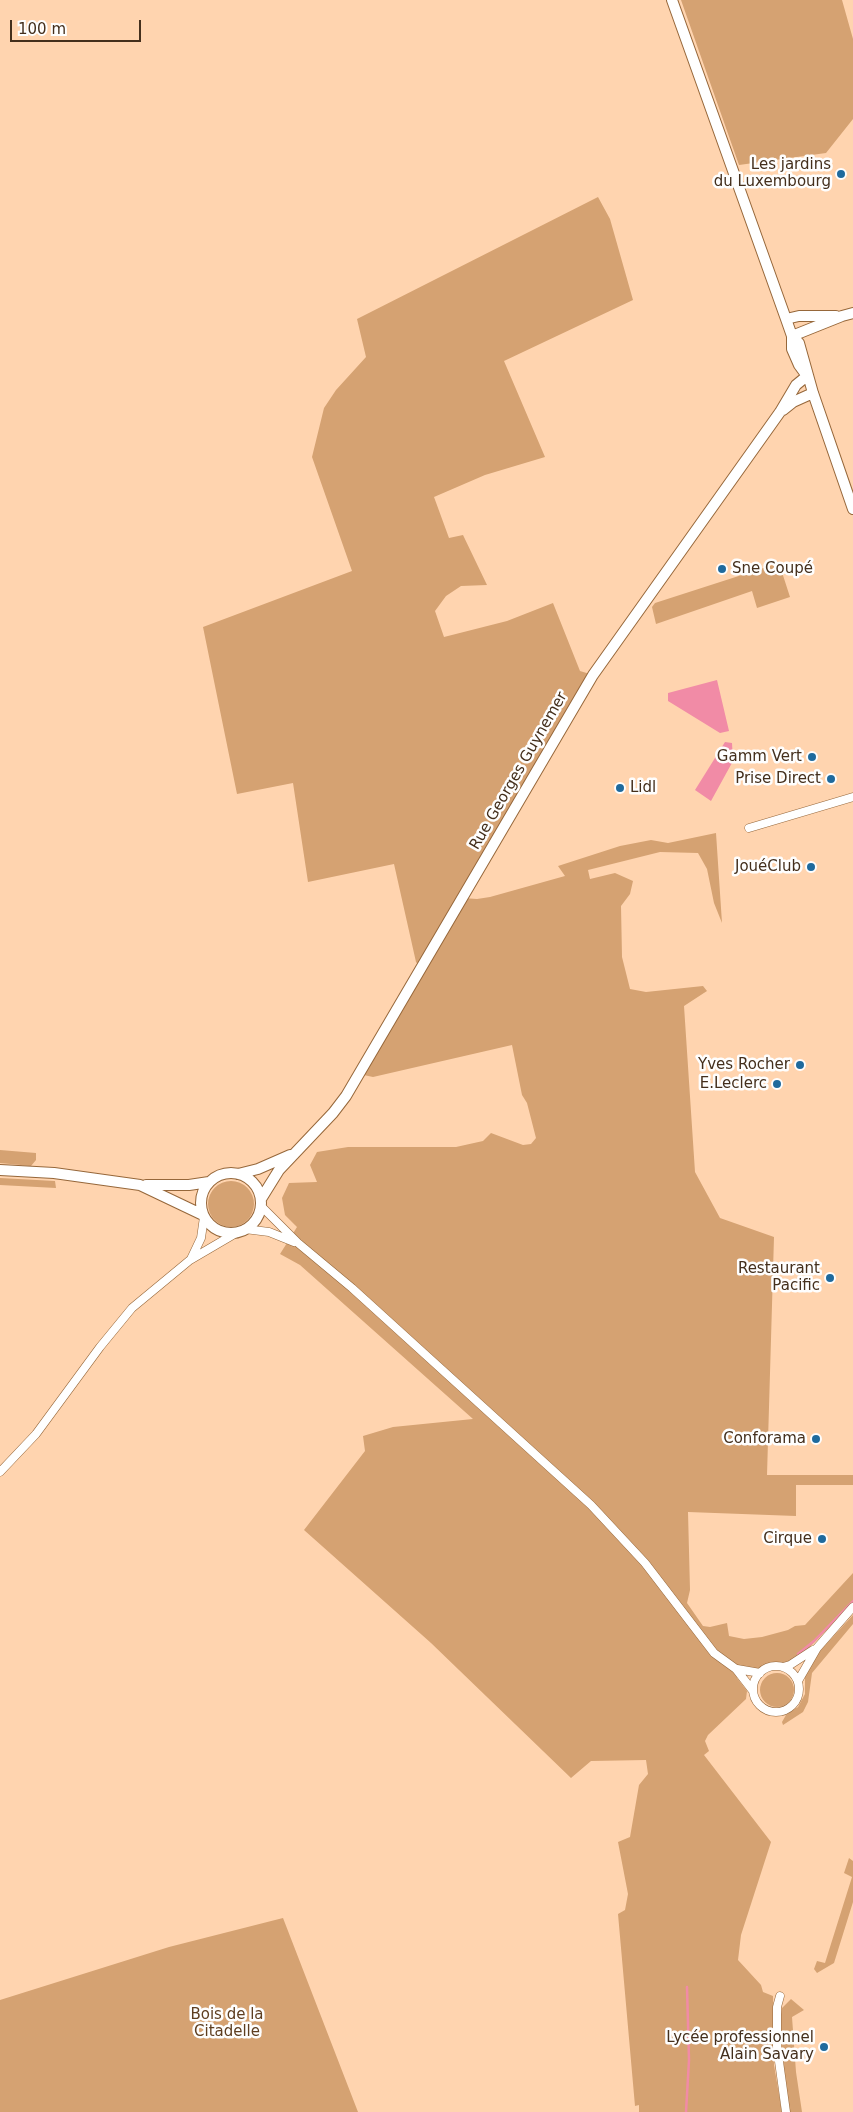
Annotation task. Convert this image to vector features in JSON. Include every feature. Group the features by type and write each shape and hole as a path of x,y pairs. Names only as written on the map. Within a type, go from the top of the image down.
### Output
{"street":[{"path":"672,0 786,318 792,336 792,349 807,376 853,509"},
{"path":"792,336 853,313"},
{"path":"786,318 799,316 842,316"},
{"name":"Rue Georges Guynemer","path":"261,1202 279,1170 333,1113 350,1089 593,675 780,412 796,385 807,376"},
{"path":"780,412 792,402 813,393"},
{"path":"749,828 853,798"},
{"name":"Rue Georges Guynemer","path":"238,1174 258,1169 296,1152"},
{"path":"0,1170 54,1173 140,1185 189,1185 209,1182 223,1174 238,1174 254,1183 261,1202 298,1243 373,1307 591,1505 645,1562 714,1653 736,1669 753,1691"},
{"path":"190,1260 201,1238 203,1216 201,1197 209,1182"},
{"path":"140,1185 203,1216 214,1228 221,1231 269,1232 298,1243"},
{"path":"0,1472 36,1434 100,1347 132,1308 190,1260 256,1220 261,1202"},
{"path":"798,1680 817,1648 853,1608"},
{"path":"783,1667 792,1672 798,1680 800,1691 797,1701 790,1708 780,1712 770,1712 761,1707 755,1700 753,1691 754,1681 760,1673 769,1667 783,1667 799,1660 817,1648"},
{"path":"736,1669 760,1673"},
{"path":"780,1996 777,2007 777,2047 786,2112"}],"green space":[{"path":"681,0 842,0 853,39 853,119 826,153 739,165"},
{"path":"598,197 610,219 633,300 504,361 545,457 485,475 434,497 449,538 463,535 487,585 461,586 446,596 435,611 444,637 507,621 553,603 580,671 593,675 463,898 477,899 490,897 565,876 558,866 620,846 651,840 668,843 716,833 722,923 714,903 707,869 698,853 660,852 588,870 590,879 615,873 633,881 630,894 621,906 622,957 630,989 646,992 703,986 707,991 684,1006 695,1172 720,1218 774,1237 767,1475 853,1475 853,1485 796,1485 796,1516 688,1512 690,1590 687,1603 703,1626 710,1627 727,1623 729,1636 744,1639 762,1637 788,1630 795,1626 805,1625 853,1573 853,1603 806,1651 783,1667 769,1667 760,1673 737,1669 737,1678 747,1691 746,1699 708,1735 705,1741 709,1751 704,1755 771,1842 741,1935 738,1960 761,1985 763,1992 773,1996 774,2065 782,2112 639,2112 639,2105 635,2106 618,1914 625,1910 628,1894 618,1842 630,1837 639,1785 648,1774 646,1760 591,1761 571,1778 431,1643 304,1530 365,1451 363,1436 393,1427 473,1419 300,1265 280,1254 297,1227 285,1215 282,1198 289,1183 317,1182 310,1165 317,1152 348,1147 456,1147 483,1141 491,1133 523,1145 531,1144 536,1138 527,1103 522,1095 512,1045 373,1077 359,1074 421,968 416,962 394,864 308,882 293,783 237,794 203,627 352,571 312,457 324,408 336,390 366,357 357,319"},
{"path":"779,563 790,597 757,608 752,591 656,624 652,607 655,603"},
{"path":"0,1150 36,1153 36,1160 31,1166 0,1163"},
{"path":"0,1178 55,1181 56,1188 0,1185"},
{"path":"227,1181 235,1181 244,1185 250,1191 254,1204 250,1217 244,1223 235,1227 227,1227 218,1223 212,1217 208,1208 208,1200 212,1191 218,1185"},
{"path":"853,1615 853,1624 812,1673 808,1702 803,1712 783,1725 782,1722 786,1715 798,1707 805,1694 805,1673 809,1663"},
{"path":"777,1673 784,1674 789,1678 793,1683 793,1697 789,1702 784,1706 777,1707 770,1706 765,1702 761,1697 760,1690 761,1683 765,1678 770,1674"},
{"path":"849,1858 853,1861 853,1902 834,1963 817,1973 814,1969 817,1961 825,1963 852,1877 844,1873"},
{"name":"Bois de la Citadelle","path":"283,1918 358,2112 0,2112 0,2000 169,1947"},
{"path":"791,1999 804,2010 792,2017 796,2072 802,2112 790,2112 785,2084 780,2021 782,2008"}],"shaded area":[{"path":"717,680 729,731 720,733 668,701 668,693"},
{"path":"725,742 732,743 733,761 711,801 695,790"}],"waterway":[{"path":"798,1654 814,1641 853,1601"},
{"path":"686,2112 689,2060 687,1987"}],"place":[{"name":"Les jardins du Luxembourg","path":"841,174"},
{"name":"Sne Coupé","path":"722,569"},
{"name":"Gamm Vert","path":"812,757"},
{"name":"Prise Direct","path":"831,779"},
{"name":"Lidl","path":"620,788"},
{"name":"JouéClub","path":"811,867"},
{"name":"Yves Rocher","path":"800,1065"},
{"name":"E.Leclerc","path":"777,1084"},
{"name":"Restaurant Pacific","path":"830,1278"},
{"name":"Conforama","path":"816,1439"},
{"name":"Cirque","path":"822,1539"},
{"name":"Lycée professionnel Alain Savary","path":"824,2047"}]}
